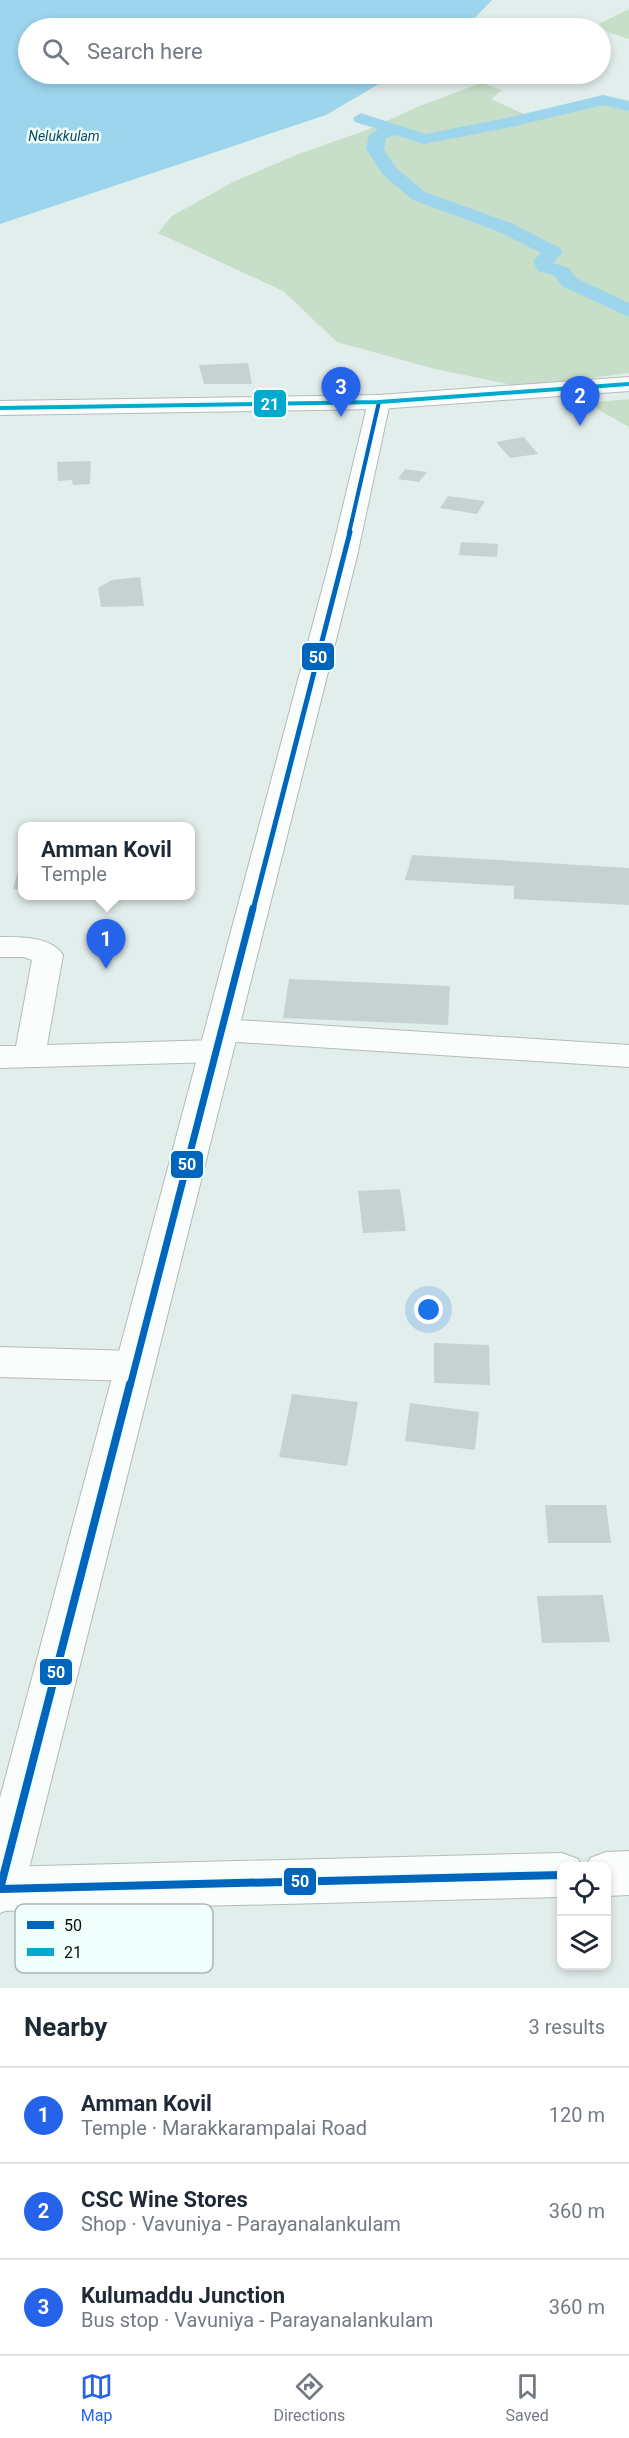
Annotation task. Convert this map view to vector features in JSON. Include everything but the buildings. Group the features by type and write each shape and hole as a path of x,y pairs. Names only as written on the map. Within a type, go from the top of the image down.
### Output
{"main road":[{"path":"0,408 379,402 629,384"},
{"path":"0,1889 133,1366 344,556 379,402"}],"street":[{"path":"0,946 27,947 48,956 30,1056"},
{"path":"0,1057 219,1040 629,1056"},
{"path":"0,1362 133,1366"},
{"path":"611,1874 629,1873"},
{"path":"0,1889 557,1875"}],"green space":[{"path":"629,9 629,39 611,33 611,18"},
{"path":"478,84 484,84 502,90 491,99 526,115 603,102 629,108 629,373 522,387 435,369 337,342 283,291 158,233 172,216 233,182 301,153 367,130 417,107"},
{"path":"629,399 629,427 587,403"}],"water":[{"name":"Nelukkulam","path":"0,0 492,0 475,18 18,18 18,84 379,84 326,115 0,224"}],"waterway":[{"path":"361,118 424,139 511,122 603,100 629,106"},
{"path":"394,130 378,135 375,149 389,171 419,196 504,227 553,252 543,261 545,267 562,272 569,282 629,311"}],"transit line":[{"name":"21","path":"0,408 379,402 629,384"},
{"name":"50","path":"379,402 344,556 0,1889 557,1875"}],"place":[{"name":"Kulumaddu Junction","path":"341,417"},
{"name":"CSC Wine Stores","path":"580,426"},
{"name":"Amman Kovil","path":"106,969"}]}
